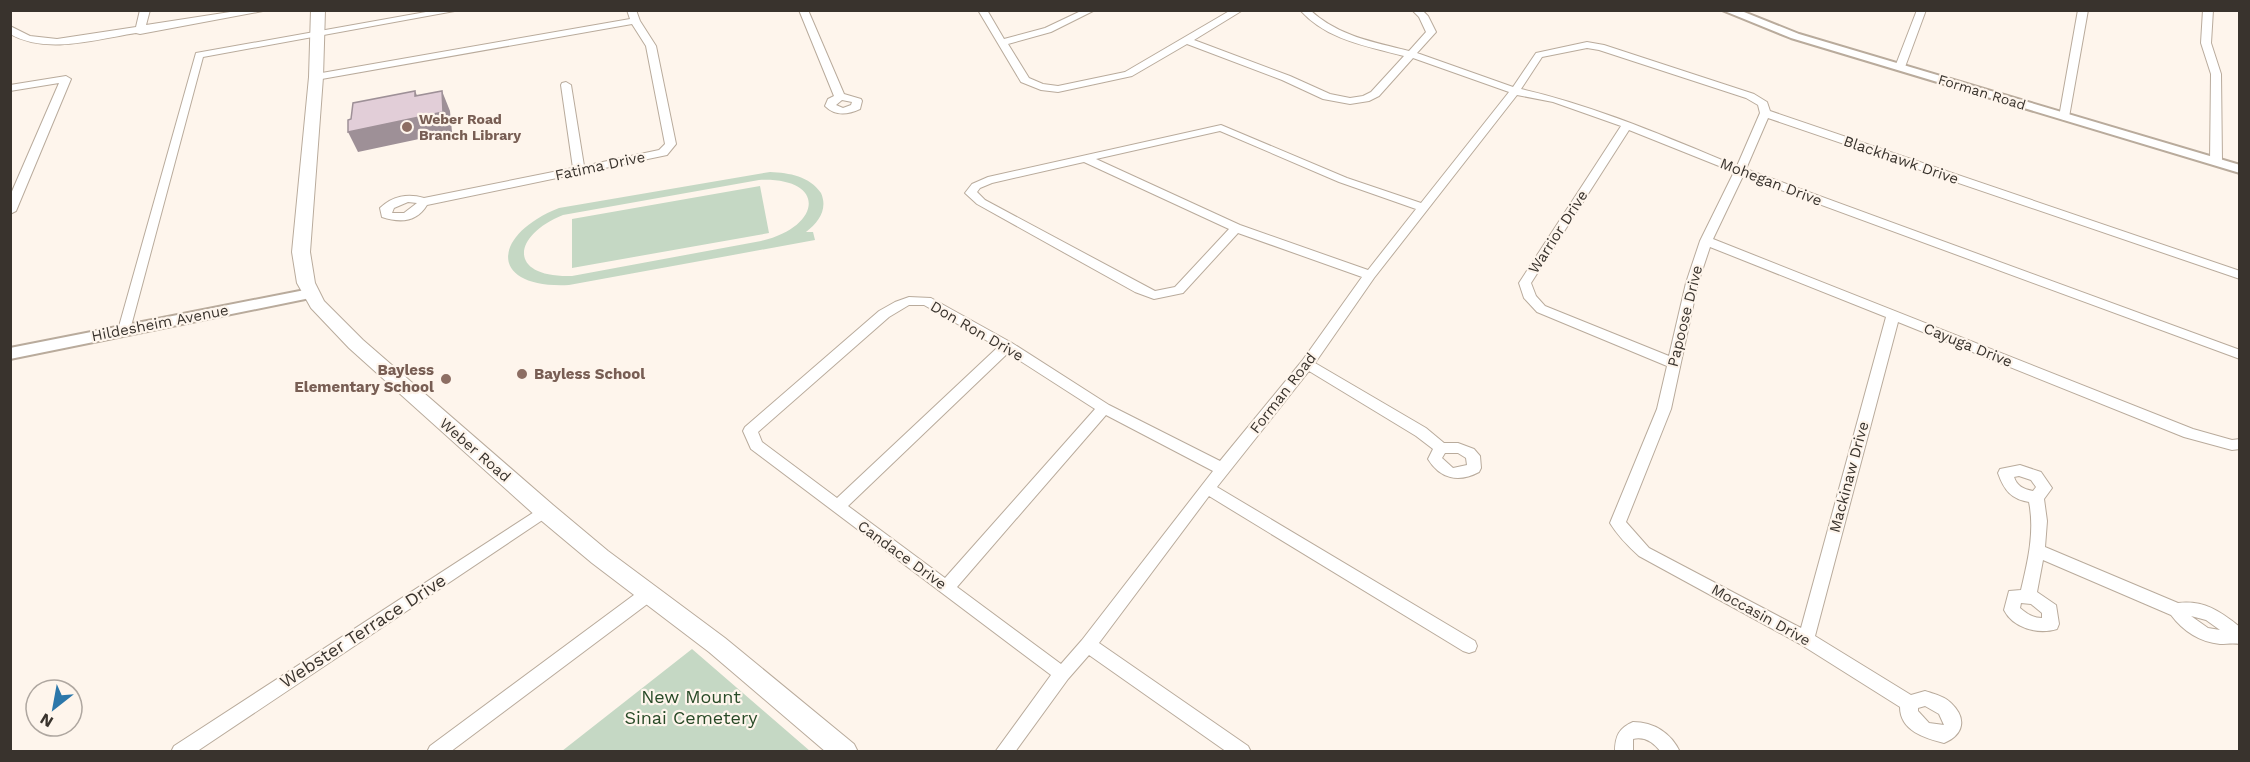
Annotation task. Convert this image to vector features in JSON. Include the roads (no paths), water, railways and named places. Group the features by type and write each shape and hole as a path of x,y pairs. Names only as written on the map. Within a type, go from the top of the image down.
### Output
{"main road":[{"name":"Weber Road","path":"318,10 316,77 301,252 303,274 310,294 323,311 356,344 545,511 648,594 717,645 845,752"}],"street":[{"path":"140,31 145,10"},
{"path":"10,29 35,40 57,42 140,31 264,10"},
{"path":"124,330 199,55 456,10"},
{"path":"803,10 840,97"},
{"path":"982,10 1028,83 1058,89 1128,74 1239,10"},
{"path":"1002,42 1044,33 1068,24 1091,10"},
{"name":"Mohegan Drive","path":"1304,10 1322,26 1338,34 1410,54 1515,91 1556,100 1627,125 1740,171 2240,355"},
{"path":"1188,41 1336,99 1365,99 1375,94 1431,32 1423,16 1416,10"},
{"name":"Forman Road","path":"1727,10 1767,27 2240,169"},
{"path":"1900,67 1922,10"},
{"path":"2064,117 2084,10"},
{"path":"2208,10 2206,43 2216,74 2216,162"},
{"path":"316,77 633,16"},
{"name":"Fatima Drive","path":"423,202 663,153 671,144 651,46 633,16"},
{"name":"Blackhawk Drive","path":"1570,48 1587,45 1601,47 1750,96 1764,104 1765,113 2240,275"},
{"name":"Forman Road","path":"1004,752 1062,674 1088,645 1209,489 1222,469 1308,364 1370,275 1515,91 1539,56 1570,48"},
{"path":"10,88 66,79 10,211"},
{"path":"566,85 579,171"},
{"name":"Papoose Drive","path":"1618,523 1664,409 1692,283 1706,241 1765,113"},
{"name":"Warrior Drive","path":"1627,125 1525,283 1530,298 1541,309 1673,363"},
{"path":"1236,228 1179,290 1154,295 1139,289 981,202 971,193 976,186 988,180 1221,128 1343,180 1422,207"},
{"path":"1085,158 1236,228 1370,275"},
{"name":"Cayuga Drive","path":"1706,241 2188,433 2236,445"},
{"name":"Hildesheim Avenue","path":"10,354 310,294"},
{"name":"Don Ron Drive","path":"750,431 885,314 906,300 927,301 1007,346 1104,408 1222,469"},
{"name":"Mackinaw Drive","path":"1806,639 1893,316"},
{"path":"837,507 1007,346"},
{"path":"1308,364 1420,432 1441,448"},
{"path":"946,587 1104,408"},
{"name":"Candace Drive","path":"750,431 756,445 1062,674"},
{"path":"1209,489 1469,646"},
{"path":"2028,596 2038,551 2036,497"},
{"name":"Webster Terrace Drive","path":"180,752 545,511"},
{"name":"Moccasin Drive","path":"1618,523 1644,552 1806,639 1909,703"},
{"path":"2038,551 2177,610 2195,628 2209,636 2216,638 2239,636"},
{"path":"436,752 648,594"},
{"path":"1088,645 1242,752"},
{"path":"1624,752 1623,744 1629,733 1642,729 1663,739 1671,752"}],"place":[{"name":"Weber Road Branch Library","path":"407,127"},
{"name":"Bayless School","path":"522,374"},
{"name":"Bayless Elementary School","path":"446,379"}],"park label":[{"name":"New Mount Sinai Cemetery","path":"691,707"}]}
